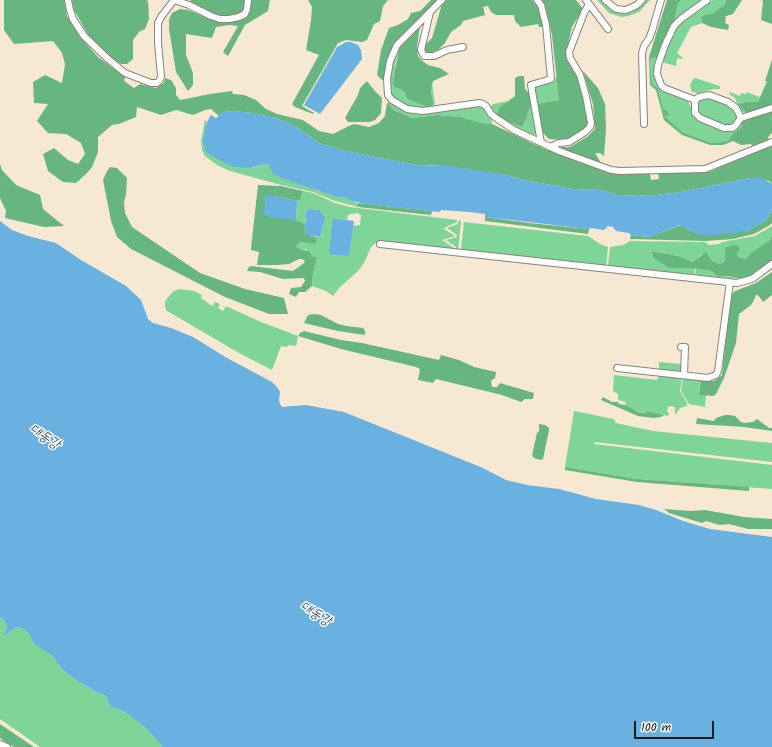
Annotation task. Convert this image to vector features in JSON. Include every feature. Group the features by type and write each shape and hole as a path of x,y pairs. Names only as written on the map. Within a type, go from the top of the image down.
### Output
{"street":[{"path":"68,0 73,19 84,36 125,73 151,84 157,83 161,76 158,23 161,16 174,0 220,19 240,17 245,14 248,0"},
{"path":"442,0 397,45 394,50 390,61 387,90 391,98 401,106 417,111 479,103 483,104 491,114 508,126 550,147 611,170 694,170 710,168 772,142"},
{"path":"537,0 541,5 546,25 551,79 531,85 541,143"},
{"path":"605,0 616,9 626,10 637,5 642,0"},
{"path":"644,124 642,53 652,31 661,0"},
{"path":"695,100 664,88 661,85 657,74 665,45 674,26 707,0"},
{"path":"550,147 559,143 569,142 590,127 591,123 586,96 580,75 570,58 569,52 588,2"},
{"path":"588,2 608,29"},
{"path":"430,12 421,50 424,56 434,56 446,50 463,47"},
{"path":"695,100 699,97 709,95 728,102 736,108 741,118"},
{"path":"695,100 695,112 700,118 724,128 732,128 741,118 772,108"},
{"path":"380,244 737,283 749,280 772,264"},
{"path":"617,368 710,378 718,373 730,282"},
{"path":"681,347 686,347 684,375"},
{"path":"1,745 7,747"}],"green space":[{"path":"4,0 64,0 67,16 80,37 98,57 125,77 124,81 134,88 140,84 156,88 164,83 165,78 171,80 176,88 176,95 180,100 232,91 233,94 244,95 256,100 266,109 277,114 303,120 319,131 333,134 355,124 369,127 379,123 385,116 387,103 394,110 412,118 438,115 460,117 481,123 492,124 540,147 614,174 650,174 651,180 659,179 658,173 709,172 772,145 772,184 769,181 750,178 681,192 649,196 619,196 602,190 573,189 524,180 507,175 433,165 416,165 345,151 319,143 293,125 275,118 253,113 234,111 223,112 219,116 211,109 193,115 176,110 161,115 137,107 136,117 119,124 112,125 98,137 98,152 92,167 87,173 76,183 63,182 48,171 43,154 54,148 68,160 78,164 85,154 81,143 66,134 48,133 37,121 48,104 34,103 33,82 45,75 62,83 65,64 62,53 53,41 14,44 4,30"},
{"path":"72,0 148,1 149,19 145,29 139,32 133,40 133,59 127,64 121,64 102,50 90,38 74,10"},
{"path":"190,0 246,0 245,9 240,14 220,16 193,5"},
{"path":"250,0 270,0 268,11 245,25 228,56 223,52 238,26 230,25 216,27 212,38 186,34 186,55 193,73 193,85 188,91 176,72 169,29 169,19 172,13 180,9 188,10 213,20 226,22 242,18"},
{"path":"308,0 388,0 383,6 380,21 374,24 367,40 362,42 346,40 338,43 302,106 314,113 313,114 295,107 292,104 319,55 306,50 312,7"},
{"path":"431,0 438,0 402,35 385,78 382,80 377,75 381,50 389,28 408,19 411,13 420,11"},
{"path":"446,0 532,0 539,9 543,27 539,27 538,24 521,27 515,21 514,15 496,15 491,12 488,6 483,7 485,15 463,21 461,25 451,32 445,43 438,50 429,53 425,52 425,45 432,38 442,4"},
{"path":"542,0 576,0 583,9 572,27 567,56 579,78 584,96 588,123 587,127 571,138 565,140 549,139 543,133 537,104 559,100 552,35 545,4"},
{"path":"597,0 603,0 616,10 644,0 650,0 639,12 621,17 609,13"},
{"path":"667,0 681,0 678,4 674,22 665,38 658,57 650,59 652,84 658,88 663,109 667,110 669,116 664,116 682,132 711,143 718,143 728,141 733,133 741,128 742,121 772,111 772,133 768,137 769,141 754,147 751,144 741,145 733,141 723,145 710,145 682,135 664,120 656,90 650,85 649,57"},
{"path":"681,0 705,0 674,22 678,4"},
{"path":"713,0 726,0 725,4 713,13 701,16 702,23 691,27 677,53 683,58 677,58 676,66 662,62 672,36 679,25"},
{"path":"726,0 742,0 733,14 726,16 725,23 729,25 728,30 711,27 702,23 701,16 713,13 725,4"},
{"path":"762,0 772,0 772,24 761,20"},
{"path":"420,26 417,47 418,56 428,65 440,68 449,74 433,81 431,89 433,105 427,107 407,99 405,93 394,87 393,82 399,48"},
{"path":"399,48 395,65 394,87 405,93 407,99 427,107 432,96 432,83 435,104 433,107 412,108 401,104 391,96 389,83 391,66"},
{"path":"658,57 655,79 658,85 687,100 697,119 727,132 734,131 742,121 741,129 733,133 728,141 724,143 711,143 682,132 669,121 664,116 668,115 667,110 663,109 658,88 652,84 650,59"},
{"path":"772,60 772,105 746,113 739,104 758,102 767,81 765,81"},
{"path":"583,71 598,88 605,104 606,128 604,156 600,153 595,153 601,163 562,149 562,147 570,147 587,137 595,129 593,104"},
{"path":"557,75 559,100 537,104 536,87 554,82"},
{"path":"524,76 525,89 530,94 532,105 522,127 500,119 497,114 500,107 515,96 515,78"},
{"path":"695,78 720,86 720,89 713,89 699,93 692,92 690,86 692,80"},
{"path":"367,81 382,98 381,113 375,120 370,122 348,122 345,118 358,95 360,88"},
{"path":"730,92 740,96 741,93 746,94 747,92 760,97 758,102 748,102 740,107 746,113 740,111 735,98 729,94"},
{"path":"710,98 729,105 734,109 737,119 732,125 727,126 702,117 698,113 697,103 701,99"},
{"path":"509,101 500,107 500,119 522,127 532,105 537,132 534,135 530,136 499,119 492,111 491,107 493,104"},
{"path":"389,102 404,110 480,105 491,117 492,124 481,123 460,117 438,115 412,118 394,110 387,103"},
{"path":"205,120 207,121 206,125 252,168 266,164 269,165 285,179 319,191 348,197 352,201 358,203 358,207 335,201 313,192 230,171 217,165 205,156 202,150 201,141"},
{"path":"0,164 2,170 16,185 40,195 43,209 64,226 44,227 5,218 6,211 0,198"},
{"path":"110,167 117,168 127,178 124,202 125,213 132,227 200,273 245,289 284,298 288,314 269,314 225,297 131,249 117,237 111,221 103,180"},
{"path":"258,185 281,186 303,191 300,200 297,201 275,196 296,220 304,224 306,233 316,237 317,242 314,244 302,242 296,246 300,249 309,251 313,257 317,257 312,286 305,292 299,292 296,297 289,294 291,288 301,287 305,281 304,278 283,279 260,272 247,271 251,266 293,271 305,261 299,259 289,264 257,265 259,252 251,250 251,248"},
{"path":"303,191 313,193 335,203 350,207 457,220 457,222 444,228 455,236 442,240 454,248 454,251 377,242 371,247 364,263 358,271 339,288 333,296 326,291 312,286 317,257 313,257 306,249 300,249 296,246 298,243 302,242 317,242 316,237 320,237 324,223 324,216 320,210 309,209 305,211 307,220 304,224 296,220 297,201 300,200","holes":["357,213 361,215 360,225 353,226 349,255 333,218 347,220 348,215"]},
{"path":"358,203 432,211 431,215 358,207"},
{"path":"772,209 772,223 770,225 754,234 733,239 705,241 630,239 631,235 649,237 681,225 690,231 747,231 765,221"},
{"path":"485,217 589,229 588,234 485,221"},
{"path":"459,220 461,221 458,251 456,251 456,247 446,240 457,237 457,235 447,228 458,224"},
{"path":"464,222 588,236 600,244 608,247 606,266 461,250"},
{"path":"772,226 772,235 770,240 752,252 746,259 738,257 737,253 725,251 725,261 719,264 701,255 694,262 679,256 652,251 653,258 669,268 695,268 694,275 608,266 610,247 623,245 630,241 705,242 709,245 719,244 722,242 755,236"},
{"path":"772,235 772,260 752,275 742,279 729,276 717,276 712,271 689,268 669,268 653,258 652,251 679,256 693,262 706,252 711,260 719,264 725,261 726,247 737,245 740,249 737,253 738,257 746,259 752,252 770,240"},
{"path":"696,269 712,271 718,276 729,276 742,279 695,275"},
{"path":"772,272 772,295 763,302 758,295 756,295 751,305 739,314 736,343 724,378 716,394 713,396 699,395 701,380 714,381 722,375 730,300 732,294 735,291 756,283"},
{"path":"179,289 194,291 202,295 201,298 212,306 215,302 220,304 218,308 223,311 226,306 261,322 298,336 296,346 281,346 272,370 239,353 167,311 165,302 174,291"},
{"path":"308,315 321,315 338,324 363,328 365,335 338,331 304,323"},
{"path":"304,331 439,360 441,355 459,360 474,367 496,372 495,378 491,381 492,387 497,387 500,383 534,393 533,399 525,399 521,402 502,395 436,379 433,383 418,380 420,369 416,367 341,349 298,336"},
{"path":"659,362 681,364 682,372 659,371"},
{"path":"614,375 657,380 659,375 682,377 680,391 687,403 687,406 680,408 676,414 675,407 668,407 668,416 648,411 645,413 633,410 625,405 626,402 618,400 618,394 613,391"},
{"path":"683,377 701,380 699,394 706,396 705,407 689,404 681,391"},
{"path":"603,397 612,402 618,402 619,404 625,405 638,412 645,413 648,411 664,415 654,418 638,416 601,400"},
{"path":"574,411 614,419 616,423 653,431 772,443 772,462 595,442 594,444 772,465 772,489 637,479 565,467"},
{"path":"725,415 735,416 744,423 753,422 757,419 769,428 772,428 772,431 744,427 696,424 697,418 714,421 716,418"},
{"path":"539,424 545,425 549,428 543,459 540,460 534,458 532,455 537,433 539,431"},
{"path":"565,467 637,479 749,487 749,491 637,482 565,470"},
{"path":"664,509 690,511 705,510 744,517 772,519 772,529 748,529 729,524 720,525 706,521 702,523 669,513"},
{"path":"0,617 4,620 7,627 5,636 10,631 18,627 24,629 30,635 32,641 53,656 64,671 79,682 106,696 110,706 123,711 146,728 163,747 40,747 0,719"},
{"path":"0,724 34,747 14,747 4,741 0,738"}],"water":[{"path":"346,42 351,42 358,45 361,50 362,59 320,114 304,105 337,47"},
{"path":"234,111 253,113 275,118 293,125 319,143 345,151 416,165 451,166 507,175 524,180 573,189 602,190 619,196 649,196 681,192 760,177 772,184 772,209 765,221 747,231 699,235 680,225 649,237 631,235 629,233 616,231 613,227 608,226 604,230 589,229 485,217 485,214 470,212 441,210 440,212 366,204 352,201 345,197 338,197 292,182 273,174 269,165 266,164 250,168 230,166 206,152 203,142 206,125 210,116 211,115 216,118 223,112"},
{"path":"265,196 275,196 297,201 296,220 264,215"},
{"path":"309,209 320,210 324,216 325,219 320,237 307,235 306,233 304,224 307,220 305,211"},
{"path":"333,218 354,221 349,256 329,254"},
{"name":"대동강","path":"0,221 12,230 28,236 56,243 81,260 126,286 141,300 148,319 153,323 171,328 193,337 227,358 272,382 280,392 279,400 282,407 306,405 344,412 483,468 506,480 527,485 559,489 596,499 639,505 710,529 772,537 772,747 163,747 146,728 123,711 110,706 106,696 79,682 64,671 53,656 32,641 30,635 24,629 18,627 10,631 5,636 4,635 7,627 4,620 0,617"}]}
